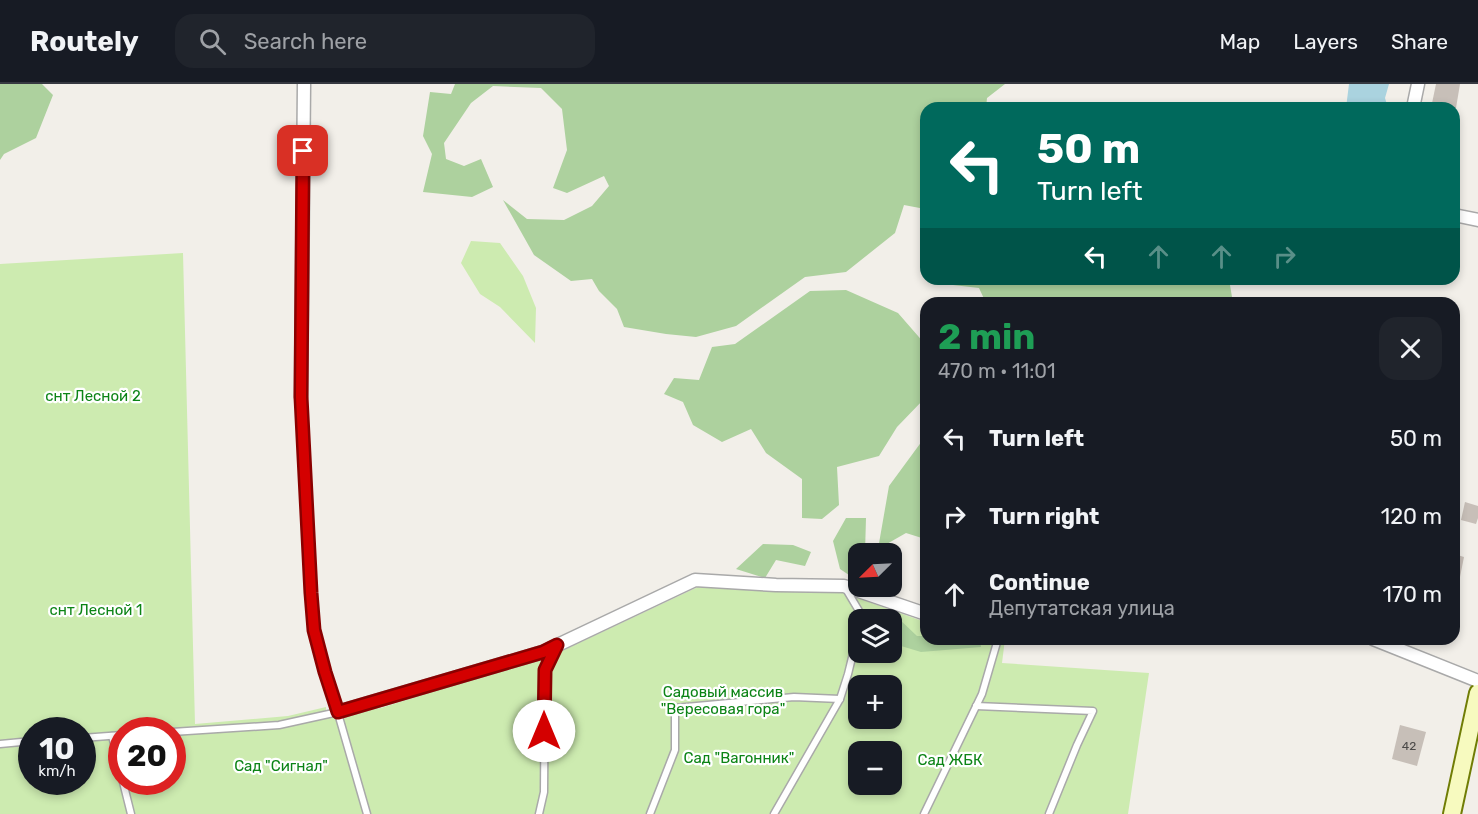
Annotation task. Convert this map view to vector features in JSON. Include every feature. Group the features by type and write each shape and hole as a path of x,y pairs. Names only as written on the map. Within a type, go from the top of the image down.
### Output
{"street":[{"path":"301,397 304,84"},
{"path":"1414,102 1418,84"},
{"path":"1460,216 1478,220"},
{"path":"338,712 543,652 695,580 844,586 920,612"},
{"path":"1388,645 1478,681"},
{"path":"1452,814 1478,693"}],"lane":[{"path":"301,397 314,630 367,814"},
{"path":"844,586 858,609"},
{"path":"539,814 544,792 545,670 557,645"},
{"path":"924,814 982,694 996,645"},
{"path":"774,814 840,699 851,663"},
{"path":"650,814 675,750 675,708 794,697 840,699"},
{"path":"976,706 1093,711 1049,814"},
{"path":"186,731 279,725 338,712"},
{"path":"0,744 18,742"},
{"path":"126,795 131,814"}],"green space":[{"path":"0,84 42,84 53,95 36,138 4,154 0,160"},
{"path":"455,84 1005,84 987,98 987,102 920,102 920,208 904,205 895,233 846,272 805,277 736,326 696,337 624,327 617,309 599,291 592,279 571,281 534,255 503,200 527,219 564,220 592,206 609,186 604,176 567,193 553,188 567,150 562,109 541,88 493,86 471,103 444,143 446,159 464,166 481,159 493,187 472,197 423,192 432,154 423,136 430,92 451,94"},
{"path":"471,241 500,243 523,276 536,308 535,343 500,307 480,294 461,263"},
{"name":"Садовый массив \"Вересовая гора\"","path":"183,253 195,724 288,716 326,707 326,713 381,708 564,650 700,586 841,592 848,594 848,597 855,597 889,609 848,609 848,663 902,663 902,614 920,620 920,645 1004,645 1002,663 1149,673 1128,814 0,814 0,264"},
{"path":"953,285 1230,285 1232,297 983,297 979,288"},
{"path":"846,290 898,313 920,338 920,403 897,427 879,456 837,467 839,505 822,519 802,518 802,479 766,453 751,429 722,442 693,425 683,402 664,394 674,378 699,380 712,347 735,344 810,291"},
{"path":"920,444 920,537 906,533 888,543 879,543 889,486"},
{"path":"846,518 866,518 865,543 848,543 848,574 840,569 833,541"},
{"path":"763,544 793,545 811,552 805,566 776,560 765,578 736,569"},
{"path":"902,622 917,636 920,636 920,645 981,645 981,647 921,652 902,646"}],"water":[{"path":"1349,84 1389,84 1385,98 1386,102 1347,102"}],"building":[{"path":"1436,84 1460,84 1457,102 1432,102"},
{"path":"1465,502 1478,506 1476,524 1461,520"},
{"path":"1460,556 1464,557 1460,577"},
{"path":"1400,725 1426,732 1417,766 1392,759"}],"route":[{"path":"303,151 301,397 311,593 314,630 338,712 543,652 557,645 545,670 544,731"}],"park label":[{"name":"снт Лесной 2","path":"93,396"},
{"name":"снт Лесной 1","path":"96,610"},
{"name":"Сад \"Вагонник\"","path":"739,758"},
{"name":"Сад ЖБК","path":"950,760"},
{"name":"Сад \"Сигнал\"","path":"281,766"}]}
